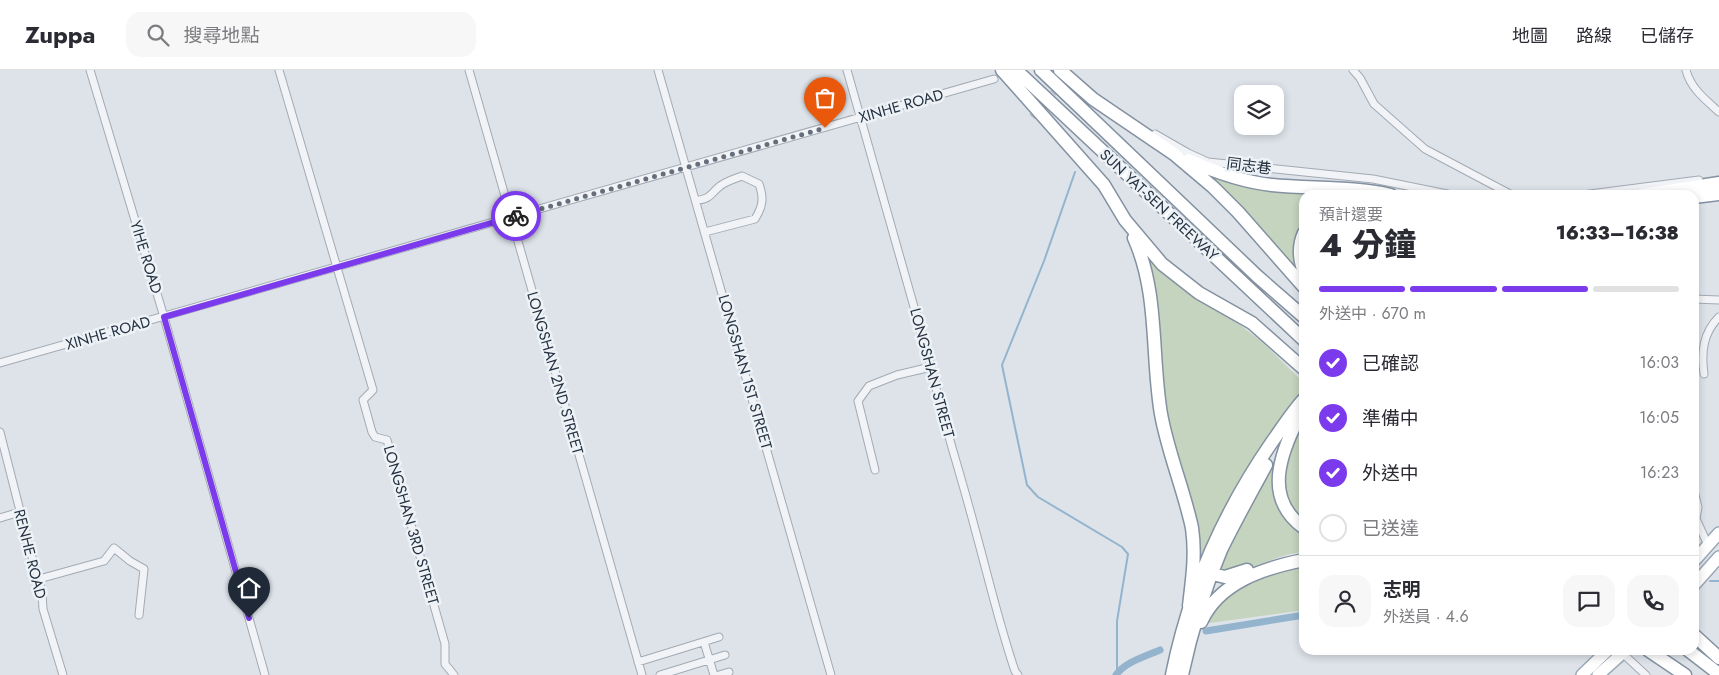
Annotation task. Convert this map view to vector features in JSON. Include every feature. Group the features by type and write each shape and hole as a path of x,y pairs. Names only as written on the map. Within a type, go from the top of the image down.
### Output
{"highway":[{"name":"SUN YAT-SEN FREEWAY","path":"1016,70 1299,335"},
{"name":"SUN YAT-SEN FREEWAY","path":"1041,70 1299,313"},
{"path":"1066,71 1093,99 1174,154 1213,187 1238,212 1299,281"},
{"path":"998,74 1104,185 1126,220 1162,264 1199,293 1252,323 1299,364"},
{"path":"1174,154 1212,171 1245,180 1270,185 1351,190"},
{"path":"1674,190 1719,183"},
{"path":"1699,196 1719,194"},
{"path":"1126,220 1139,249 1146,272 1152,306 1157,386 1162,417 1168,443 1188,506 1194,544 1194,567 1189,606 1172,675"},
{"path":"1182,675 1206,573 1223,524 1258,463 1299,412"},
{"path":"1189,606 1267,464 1299,413"},
{"path":"1299,415 1281,458 1279,468 1280,493 1284,506 1299,523"},
{"path":"1206,573 1219,577 1230,576 1280,559 1299,558"},
{"path":"1188,649 1203,617 1222,593 1248,576 1299,560"},
{"path":"1699,639 1719,658"},
{"path":"1655,655 1685,675"},
{"path":"1669,655 1692,675"},
{"path":"1694,655 1719,674"}],"main road":[{"path":"1699,555 1719,533"},
{"path":"1699,579 1719,557"},
{"path":"1582,675 1603,655"},
{"path":"1598,675 1618,655"}],"street":[{"name":"YIHE ROAD","path":"90,70 164,317 265,675"},
{"name":"LONGSHAN 3RD STREET","path":"278,70 373,390 363,400 365,408 375,437 387,440 445,644 445,664 454,675"},
{"name":"LONGSHAN 2ND STREET","path":"469,70 642,675"},
{"name":"LONGSHAN 1ST STREET","path":"658,70 830,675"},
{"name":"LONGSHAN STREET","path":"847,70 931,368 1002,631 1018,675"},
{"path":"1353,70 1360,78 1374,104 1425,149 1503,190"},
{"path":"1686,70 1689,80 1698,93 1719,112"},
{"name":"同志巷","path":"1066,71 1102,100 1144,128 1208,162 1373,179 1427,190"},
{"name":"XINHE ROAD","path":"0,363 860,118 998,74"},
{"path":"696,201 709,198 718,187 742,176 759,184 763,197 755,220 705,232"},
{"path":"1622,190 1719,178"},
{"path":"1699,299 1719,300"},
{"path":"1704,374 1702,358 1705,342 1710,326 1719,317"},
{"path":"875,470 858,400 869,386 897,375 931,368"},
{"name":"RENHE ROAD","path":"0,432 30,554 39,579 43,608 64,674"},
{"path":"0,518 20,512"},
{"path":"1699,526 1708,545"},
{"path":"39,579 104,561 114,548 130,561 144,568 139,615"},
{"path":"638,662 720,637"},
{"path":"704,642 714,675"},
{"path":"660,675 725,655"},
{"path":"1626,655 1646,675"},
{"path":"719,675 729,672"}],"green space":[{"path":"1203,173 1315,190 1299,190 1299,228 1293,253 1297,275"},
{"path":"1150,255 1178,286 1232,319 1261,341 1299,378 1299,401 1199,567 1199,542 1190,494 1164,405 1158,305 1147,257"},
{"path":"1299,434 1299,519 1291,510 1282,478 1286,454"},
{"path":"1276,459 1277,485 1299,522 1299,552 1282,556 1238,571 1217,571 1267,471"},
{"path":"1299,567 1299,611 1209,623 1204,622 1212,610 1244,581"}],"waterway":[{"path":"1075,172 1044,261 1002,365 1027,485 1038,497 1122,547 1128,554 1117,621 1117,672"},
{"path":"1710,581 1719,581"},
{"path":"1206,631 1299,616"},
{"path":"1116,675 1130,663 1160,650"}],"tunnel":[{"path":"1032,117 1070,74"}],"way so far":[{"path":"516,216 825,128"}],"route":[{"path":"249,618 164,317 516,216"}]}
